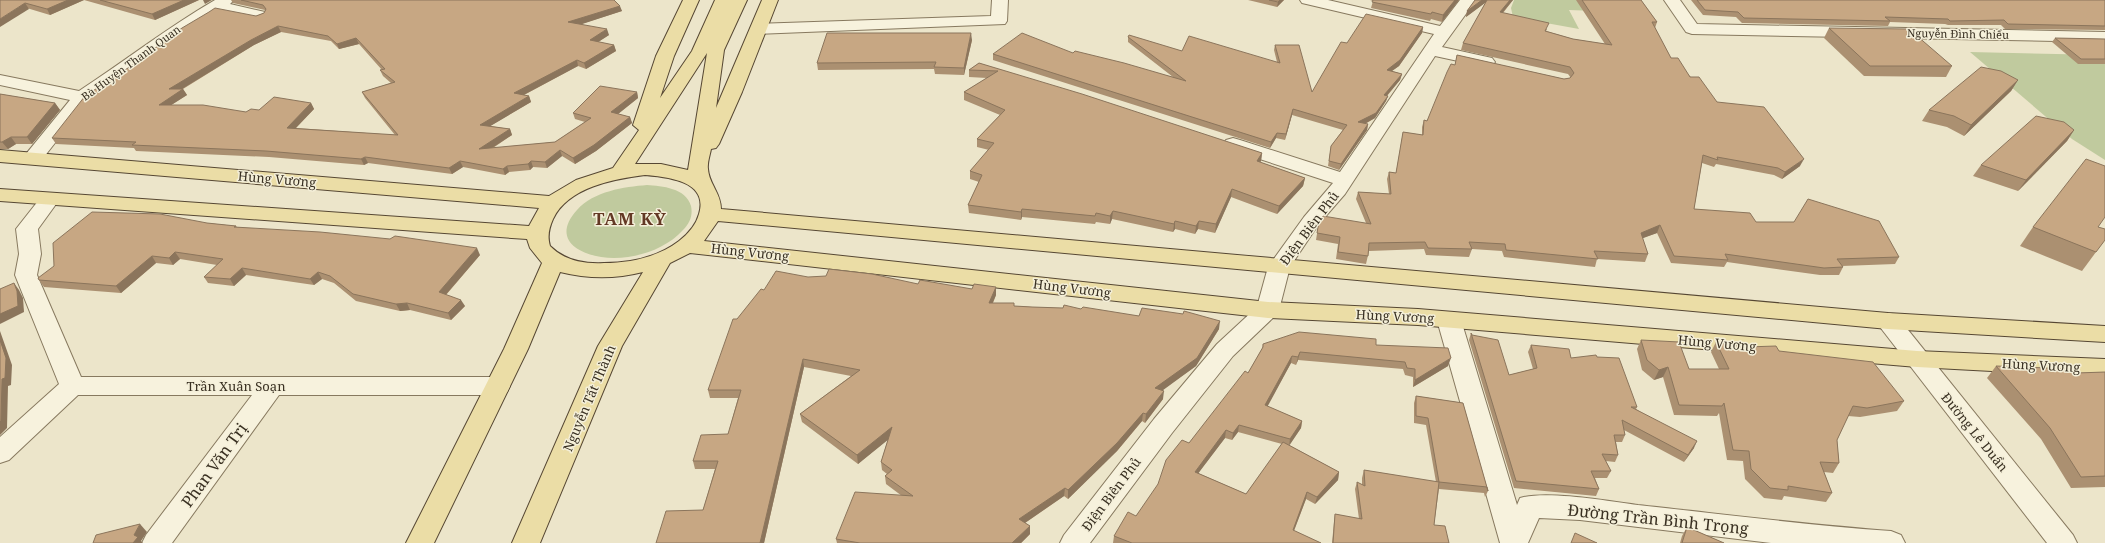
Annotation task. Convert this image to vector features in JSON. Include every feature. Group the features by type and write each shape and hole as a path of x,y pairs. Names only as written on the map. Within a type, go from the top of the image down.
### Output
{"main road":[{"path":"626,164 665,56 692,0"},
{"path":"723,0 708,51 701,177 711,198 712,214 703,230 686,246 662,259 633,268 603,271 576,269 554,261 541,249 537,233 542,218 554,203 578,187 626,164 708,51 739,0"},
{"path":"701,177 770,0"},
{"name":"Hùng Vương","path":"0,156 554,203"},
{"path":"626,164 645,169 669,171 688,176 701,177"},
{"path":"0,195 49,200 537,233"},
{"path":"712,214 1278,267 1888,321 2105,334"},
{"name":"Hùng Vương","path":"686,246 1268,310 1449,320 1916,359 2105,368"},
{"name":"Nguyễn Tất Thành","path":"526,543 610,346 662,259"},
{"path":"420,543 516,349 554,261"}],"street":[{"path":"758,29 999,21 1000,0"},
{"name":"Điện Biên Phủ","path":"1074,543 1163,426 1225,350 1268,310 1278,267 1311,221 1335,194 1431,50 1468,0"},
{"name":"Nguyễn Đình Chiểu","path":"1672,0 1692,29 2105,37"},
{"path":"1314,1 1445,32"},
{"path":"220,3 259,15"},
{"name":"Bà Huyện Thanh Quan","path":"33,158 82,97 128,67 184,25 220,3"},
{"path":"1431,50 1500,66"},
{"path":"0,80 46,91 82,97"},
{"path":"1218,139 1344,180"},
{"path":"0,453 72,386 26,276 30,254 27,229 49,200"},
{"path":"1449,320 1514,543"},
{"name":"Đường Lê Duẩn","path":"1888,321 1916,359 2063,543"},
{"name":"Trần Xuân Soạn","path":"72,386 498,386"},
{"name":"Phan Văn Trị","path":"156,543 272,386"},
{"name":"Đường Trần Bình Trọng","path":"1514,543 1530,506 1580,509 1826,540"},
{"path":"1826,540 1891,543"}],"green space":[{"path":"1514,0 1640,0 1649,13 1569,10 1579,29 1513,17 1511,8"},
{"path":"1970,52 2105,55 2105,160 2072,139"},
{"path":"647,185 673,189 684,195 691,206 691,216 687,225 669,242 643,254 623,258 614,258 592,255 582,251 574,246 568,239 566,231 569,221 577,210 592,198 610,191"}],"building":[{"path":"0,0 68,0 47,9 25,3 0,19"},
{"path":"100,0 184,0 152,14"},
{"path":"241,0 614,0 620,6 568,22 607,29 590,40 614,45 584,63 577,60 514,93 529,96 480,125 510,129 479,149 555,142 591,118 573,113 600,86 637,92 611,112 630,117 594,145 573,158 560,150 545,162 531,161 528,164 507,166 503,169 460,161 449,168 365,157 361,159 266,151 132,145 136,142 52,138 85,96 131,66 182,28 215,8 256,16 264,13 266,9 263,5","holes":["278,26 328,36 337,44 356,38 385,69 380,70 395,82 362,92 398,135 287,128 311,103 274,97 259,110 251,109 246,112 203,105 159,105 183,89 169,89 251,40"]},
{"path":"1269,0 1280,0 1278,2"},
{"path":"1373,0 1455,0 1443,15 1372,2"},
{"path":"1475,0 1482,0 1467,11"},
{"path":"1487,0 1510,0 1500,12 1549,23 1545,31 1573,39 1612,45 1582,0 1641,0 1657,22 1652,22 1671,58 1678,58 1690,77 1699,77 1717,102 1764,107 1804,159 1785,172 1778,168 1717,157 1718,160 1703,155 1694,209 1750,213 1756,222 1794,222 1808,199 1879,221 1899,257 1837,259 1843,267 1824,268 1725,254 1728,260 1674,256 1660,225 1641,233 1648,254 1594,251 1598,259 1506,250 1505,244 1469,242 1472,249 1428,248 1425,242 1369,243 1368,256 1338,252 1340,237 1317,233 1319,221 1323,216 1371,224 1358,192 1391,194 1389,172 1396,173 1403,132 1423,135 1424,120 1427,121 1451,64 1455,65 1457,55 1564,79 1570,78 1574,73 1570,67 1463,43"},
{"path":"1697,0 2105,0 2105,26 2008,24 2004,20 1950,21 1948,19 1885,17 1890,21 1744,18 1738,12 1705,10"},
{"path":"1366,14 1423,27 1400,60 1387,70 1402,74 1384,95 1388,96 1376,113 1358,122 1368,124 1341,164 1329,161 1331,146 1347,125 1293,109 1286,134 1277,133 1271,142 993,54 1022,33 1073,53 1075,51 1124,63 1186,81 1128,37 1129,35 1182,51 1189,36 1280,63 1275,45 1299,45 1312,92 1341,42 1347,43"},
{"path":"1829,28 1909,29 1952,66 1870,66"},
{"path":"827,33 971,33 964,68 934,67 936,62 817,63"},
{"path":"2055,38 2105,39 2105,59 2081,59"},
{"path":"979,63 1082,94 1262,153 1257,161 1305,178 1279,206 1232,189 1216,224 1199,221 1196,226 1175,221 1174,224 1113,211 1110,216 1096,213 1095,216 1022,209 1021,212 968,205 982,175 970,171 994,143 977,139 1005,110 964,92 998,71 969,70"},
{"path":"1981,67 2001,71 2018,80 1971,125 1954,116 1929,110"},
{"path":"0,94 55,103 27,137 11,137 0,142"},
{"path":"2036,116 2064,122 2074,130 2026,180 1981,165"},
{"path":"2086,159 2105,166 2105,217 2098,227 2105,229 2105,240 2096,252 2033,227"},
{"path":"92,212 160,214 207,223 236,226 234,227 320,232 390,239 395,236 477,248 439,292 461,300 448,313 407,303 396,304 353,294 330,276 318,272 310,279 242,268 230,279 204,277 223,259 175,252 169,258 152,256 116,286 39,280 38,278 54,266 53,243"},
{"path":"829,269 872,274 918,284 920,280 972,289 974,284 996,287 989,303 1014,303 1014,306 1063,308 1064,305 1081,309 1083,307 1139,316 1142,308 1183,314 1184,311 1220,321 1197,358 1155,388 1164,391 1146,414 1143,413 1117,443 1068,490 1065,488 1019,519 1030,526 1012,543 860,543 836,539 855,492 913,496 885,476 892,470 881,462 892,427 857,455 800,414 860,370 803,359 760,543 656,543 666,511 703,510 718,461 693,461 701,435 728,434 741,390 708,390 733,319 737,319 761,289 764,290 776,271 808,277 826,276"},
{"path":"14,283 17,291 18,306 0,314 0,289"},
{"path":"1299,332 1376,339 1376,345 1448,348 1451,358 1415,380 1415,369 1407,368 1405,362 1300,352 1298,357 1292,356 1265,405 1302,421 1290,439 1239,425 1233,433 1226,430 1195,472 1246,494 1283,442 1339,472 1317,497 1307,492 1293,530 1321,543 1132,543 1114,536 1128,512 1136,516 1158,484 1166,460 1182,440 1189,443 1245,371 1248,373 1263,347 1263,344"},
{"path":"1471,333 1472,335 1498,340 1509,375 1537,368 1531,345 1569,349 1571,358 1596,355 1597,357 1619,358 1637,407 1631,407 1697,441 1688,455 1622,420 1625,435 1614,435 1618,455 1602,454 1611,471 1591,471 1599,489 1516,481"},
{"path":"0,340 6,358 5,378 2,379 0,422"},
{"path":"1641,340 1679,342 1689,369 1729,369 1716,342 1746,347 1776,346 1779,351 1873,362 1904,401 1867,408 1853,406 1837,440 1839,463 1820,462 1832,493 1788,486 1788,490 1770,488 1751,469 1749,451 1733,450 1724,403 1722,406 1679,405 1668,367 1659,370 1647,360"},
{"path":"1996,366 2074,369 2077,373 2105,372 2105,476 2081,477 2050,428"},
{"path":"1416,396 1463,403 1487,487 1439,482 1428,418 1416,416"},
{"path":"1364,470 1439,482 1434,525 1445,526 1449,543 1333,543 1335,514 1362,519 1357,482 1365,486"},
{"path":"140,524 134,535 138,537 133,543 93,543 96,535"},
{"path":"1687,527 1724,543 1682,543"},
{"path":"1575,533 1597,543 1571,543"}],"district":[{"name":"TAM KỲ","path":"630,219"}]}
